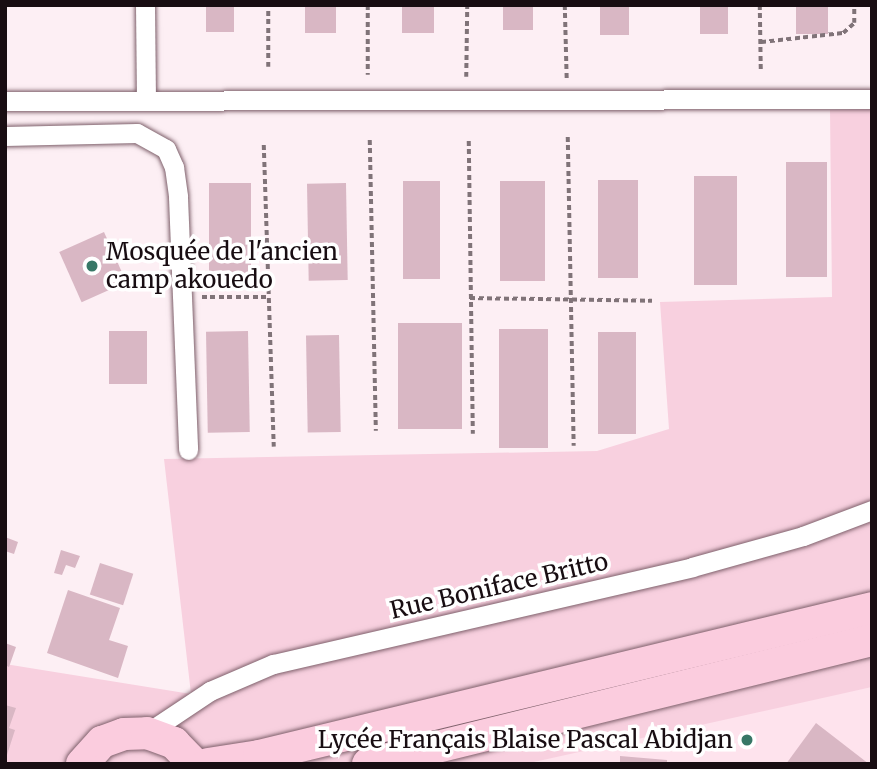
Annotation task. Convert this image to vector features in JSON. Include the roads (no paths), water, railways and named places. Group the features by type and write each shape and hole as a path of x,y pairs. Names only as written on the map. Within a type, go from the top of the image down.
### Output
{"highway":[{"path":"208,764 259,756 872,608"},
{"path":"368,764 872,640"},
{"path":"660,694 872,657"},
{"path":"82,764 102,743 124,734 147,733 174,743 194,764"}],"street":[{"path":"145,5 146,101"},
{"path":"5,102 872,99"},
{"path":"5,136 137,133 166,149 174,167 177,197 188,450"},
{"name":"Rue Boniface Britto","path":"147,733 210,691 273,664 692,567 803,536 872,510"}],"place":[{"name":"Mosquée de l'ancien camp akouedo","path":"92,266"},
{"name":"Lycée Français Blaise Pascal Abidjan","path":"747,740"}]}
